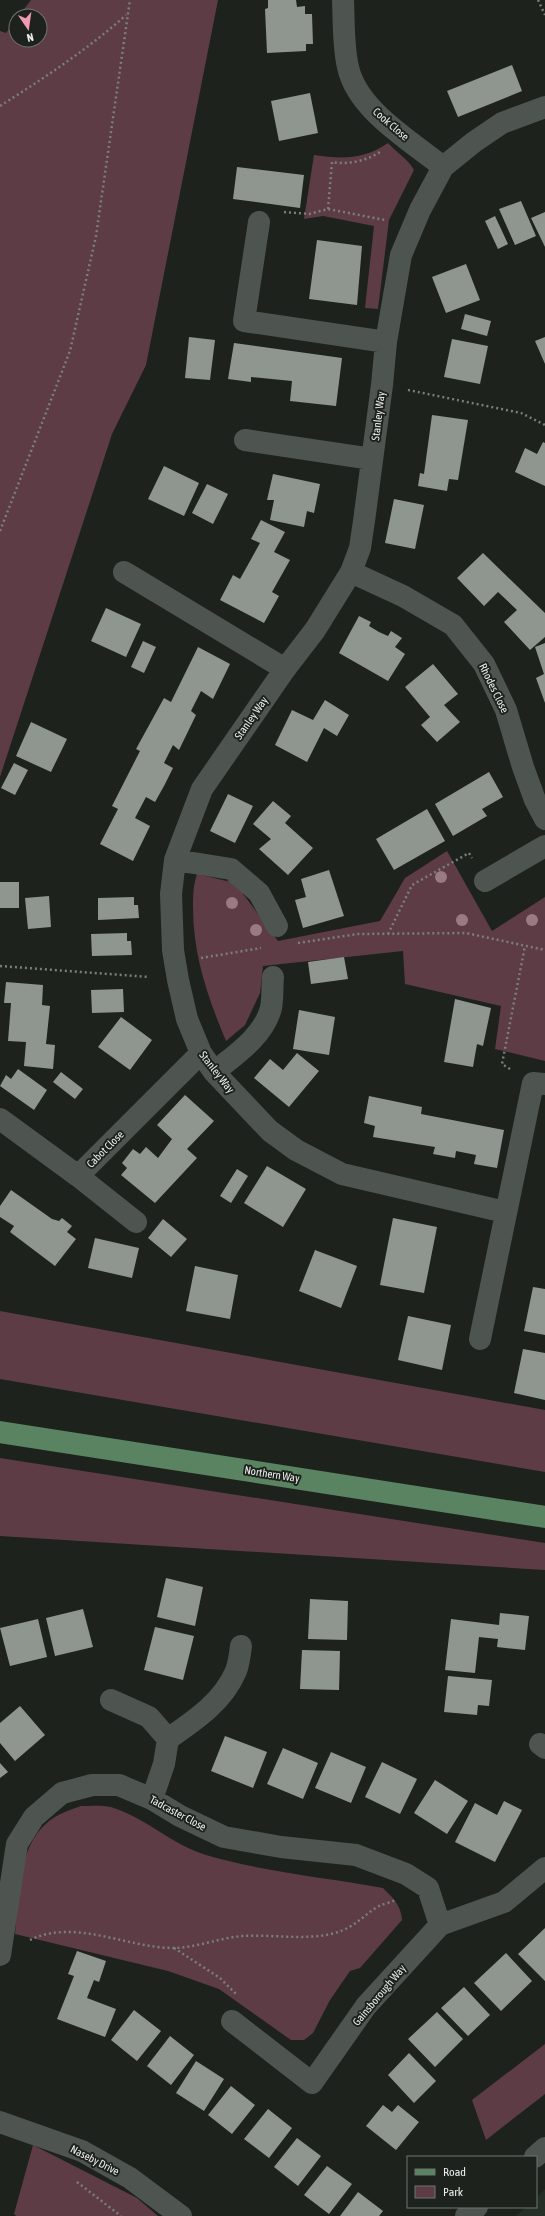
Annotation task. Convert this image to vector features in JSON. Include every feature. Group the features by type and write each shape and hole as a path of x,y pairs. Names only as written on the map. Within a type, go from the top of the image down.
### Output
{"main road":[{"name":"Northern Way","path":"0,1432 545,1517"}],"street":[{"name":"Cook Close","path":"343,0 348,67 357,90 377,115 443,167"},
{"name":"Stanley Way","path":"505,1212 342,1174 296,1150 270,1131 214,1072 201,1053 187,1019 176,971 171,894 175,860 202,789 285,669 315,630 351,572 360,548 382,385 386,342 401,255 420,210 443,167 474,142 502,123 545,107"},
{"path":"259,222 244,321 386,342"},
{"path":"245,440 372,459"},
{"path":"124,572 285,669"},
{"name":"Rhodes Close","path":"351,572 403,596 453,625 484,664 506,710 523,767 545,819"},
{"path":"485,881 545,846"},
{"path":"175,860 231,869 259,893 277,926"},
{"path":"214,1072 237,1054 262,1028 271,1008 273,977"},
{"name":"Cabot Close","path":"0,1119 78,1176 201,1053"},
{"path":"480,1339 505,1212 539,1083"},
{"path":"78,1176 136,1222"},
{"path":"152,1799 164,1764 168,1739 201,1716 219,1698 235,1671 242,1646"},
{"path":"111,1700 149,1717 168,1739"},
{"name":"Tadcaster Close","path":"0,1954 8,1842 62,1793 92,1785 119,1785 152,1799 180,1816 224,1837 281,1847 356,1855 406,1874 428,1888"},
{"name":"Gainsborough Way","path":"232,2021 312,2084 366,2006 440,1925 504,1902 545,1868"},
{"path":"428,1888 440,1925"},
{"name":"Naseby Drive","path":"0,2122 82,2151 130,2178 181,2216"},
{"path":"536,2156 545,2148"},
{"path":"466,2216 476,2208"}],"path":[{"path":"0,531 70,351 96,236 126,15 130,0"},
{"path":"538,0 545,15"},
{"path":"0,106 41,80 102,37 126,15"},
{"path":"328,209 332,162 344,164 374,156 385,149 400,133"},
{"path":"259,222 262,210 309,214 328,209 414,225"},
{"path":"382,385 521,413 545,425"},
{"path":"388,934 412,885 469,853 485,881"},
{"path":"297,943 358,934 466,933 545,950"},
{"path":"525,946 502,1064 539,1083"},
{"path":"0,966 176,971 266,947"},
{"path":"0,1954 40,1935 78,1932 102,1935 144,1945 174,1948 240,1936 268,1935 306,1937 335,1933 358,1923 379,1907 428,1888"},
{"path":"174,1948 220,1978 239,1997"},
{"path":"76,2181 121,2216"}],"shaded area":[{"path":"545,2189 545,2216 516,2216 525,2208 537,2208 537,2197"}],"green space":[{"path":"31,0 218,0 146,365 112,434 0,777 0,31 6,33 8,30 8,48 48,48 48,8 25,8"},
{"path":"388,143 406,159 414,170 389,220 378,309 365,308 374,226 323,216 304,219 314,155 352,157 370,153"},
{"path":"447,851 492,931 545,897 545,1061 495,1049 501,1006 405,984 403,951 263,966 260,993 245,1025 226,1041 213,1009 203,976 196,943 193,899 197,874 235,883 278,941 380,921 405,878"},
{"path":"0,1311 545,1410 545,1472 0,1379"},
{"path":"0,1458 545,1543 545,1570 0,1536"},
{"path":"81,1806 111,1807 136,1818 193,1850 228,1861 272,1870 383,1888 398,1906 402,1920 360,1968 350,1971 330,2000 313,2033 304,2040 291,2040 219,1989 168,1971 15,1934 21,1874 30,1845 48,1822 64,1812"},
{"path":"545,2044 545,2094 486,2140 472,2100"},
{"path":"33,2145 137,2198 158,2216 16,2216 14,2214"}],"building":[{"path":"268,0 296,0 297,7 305,6 305,14 312,14 313,44 306,44 306,51 267,53 265,9 268,8"},
{"path":"512,65 522,91 458,117 447,91"},
{"path":"310,93 318,133 279,141 271,101"},
{"path":"237,167 304,175 300,208 233,199"},
{"path":"521,201 536,236 515,245 499,209"},
{"path":"545,212 545,247 531,218"},
{"path":"495,216 508,244 498,249 485,221"},
{"path":"317,240 362,246 357,305 309,299"},
{"path":"466,264 480,300 446,313 432,277"},
{"path":"465,314 491,321 487,336 461,329"},
{"path":"189,337 215,340 210,380 185,378"},
{"path":"545,337 545,364 535,341"},
{"path":"452,339 488,346 480,384 444,377"},
{"path":"234,343 342,358 336,406 290,401 292,381 251,377 251,382 228,379"},
{"path":"432,415 468,420 458,480 449,479 447,491 418,486 420,473 424,474"},
{"path":"543,442 545,443 545,486 515,472 525,448 537,454"},
{"path":"164,466 199,483 184,516 148,499"},
{"path":"273,474 320,484 314,513 307,511 304,527 270,520 274,500 267,500"},
{"path":"207,484 228,494 213,524 192,513"},
{"path":"394,499 424,505 415,549 385,543"},
{"path":"261,520 285,532 274,552 290,560 272,592 279,596 264,623 220,600 233,575 240,579 260,543 251,539"},
{"path":"483,553 545,613 545,637 530,650 504,622 517,610 498,592 484,606 457,578"},
{"path":"106,608 141,624 126,657 91,641"},
{"path":"359,616 371,622 369,626 379,632 388,636 391,631 402,638 395,647 405,654 388,681 339,653"},
{"path":"143,641 156,647 144,673 131,667"},
{"path":"545,643 545,703 536,678 544,674 535,647"},
{"path":"198,647 230,664 213,699 201,691 191,711 196,715 179,750 173,745 164,763 173,768 164,786 155,802 146,797 135,818 150,826 133,861 100,844 118,809 112,806 140,751 136,749 164,698 171,702"},
{"path":"433,664 458,694 444,705 460,722 437,742 421,725 430,717 405,687"},
{"path":"325,700 349,715 337,736 324,728 307,762 275,745 292,710 313,720"},
{"path":"31,722 67,739 51,772 16,756"},
{"path":"14,763 28,770 15,795 1,788"},
{"path":"489,772 503,797 482,809 487,816 453,836 435,804"},
{"path":"228,794 253,806 235,843 210,831"},
{"path":"273,801 291,816 285,823 313,848 288,875 259,849 271,839 253,824"},
{"path":"427,809 445,841 394,870 376,839"},
{"path":"329,870 344,916 303,928 295,900 306,897 301,879"},
{"path":"0,882 19,882 19,908 0,908"},
{"path":"49,896 51,927 28,929 25,898"},
{"path":"134,897 134,905 138,905 139,918 98,920 98,898"},
{"path":"127,933 127,941 131,941 132,955 92,956 91,934"},
{"path":"344,957 348,979 311,984 308,962"},
{"path":"6,982 43,985 42,1005 50,1006 46,1044 55,1045 53,1069 24,1066 26,1042 8,1041 11,1003 4,1003"},
{"path":"123,989 124,1012 92,1013 91,990"},
{"path":"455,999 491,1008 483,1046 477,1044 473,1067 444,1062"},
{"path":"299,1010 335,1017 329,1055 293,1049"},
{"path":"121,1017 152,1040 130,1070 98,1047"},
{"path":"297,1053 319,1071 289,1107 254,1078 270,1059 283,1070"},
{"path":"18,1069 47,1090 34,1110 0,1086 6,1075 11,1079"},
{"path":"61,1072 83,1089 75,1099 53,1082"},
{"path":"185,1095 214,1121 187,1149 197,1158 155,1203 121,1175 127,1168 122,1163 133,1149 140,1154 146,1147 158,1158 172,1139 157,1125"},
{"path":"369,1096 422,1107 421,1114 504,1130 497,1168 474,1164 476,1155 456,1151 455,1158 433,1154 435,1147 373,1137 375,1126 364,1123"},
{"path":"267,1166 306,1189 283,1227 244,1203"},
{"path":"237,1169 248,1176 231,1203 220,1196"},
{"path":"11,1190 52,1219 59,1221 62,1218 72,1226 67,1232 76,1239 55,1266 10,1232 14,1226 0,1217 0,1206"},
{"path":"393,1218 437,1227 424,1293 380,1285"},
{"path":"163,1219 187,1239 171,1257 148,1238"},
{"path":"95,1238 139,1248 132,1278 88,1268"},
{"path":"315,1250 357,1266 341,1308 299,1291"},
{"path":"195,1266 238,1275 230,1319 186,1311"},
{"path":"533,1287 545,1289 545,1335 524,1331"},
{"path":"408,1316 451,1325 442,1370 398,1360"},
{"path":"523,1349 545,1353 545,1400 514,1393"},
{"path":"166,1578 203,1587 195,1626 157,1617"},
{"path":"310,1599 348,1601 347,1640 308,1639"},
{"path":"83,1609 93,1647 55,1656 46,1618"},
{"path":"500,1613 529,1616 525,1650 497,1647 498,1639 479,1637 475,1673 445,1670 451,1619 499,1625"},
{"path":"38,1619 47,1657 10,1666 0,1628"},
{"path":"155,1627 194,1636 183,1680 144,1670"},
{"path":"302,1650 340,1651 339,1690 300,1689"},
{"path":"448,1676 492,1680 489,1706 478,1705 477,1715 444,1712"},
{"path":"20,1706 45,1735 15,1761 0,1743 0,1723"},
{"path":"225,1736 267,1752 253,1788 211,1771"},
{"path":"283,1748 318,1763 303,1799 267,1784"},
{"path":"331,1752 366,1767 351,1803 315,1788"},
{"path":"382,1762 417,1779 400,1814 365,1797"},
{"path":"0,1763 8,1772 0,1778"},
{"path":"435,1780 468,1801 447,1834 414,1813"},
{"path":"504,1801 522,1810 495,1862 455,1842 475,1803 497,1815"},
{"path":"545,1928 545,1981 518,1954"},
{"path":"77,1951 106,1961 99,1982 94,1980 87,1998 116,2009 105,2037 57,2019 74,1976 68,1974"},
{"path":"506,1953 532,1981 501,2011 474,1983"},
{"path":"464,1987 490,2015 468,2036 441,2008"},
{"path":"134,2010 161,2031 137,2061 111,2040"},
{"path":"437,2012 463,2039 435,2067 408,2039"},
{"path":"170,2036 194,2055 171,2085 147,2066"},
{"path":"409,2053 436,2081 414,2103 388,2075"},
{"path":"196,2061 224,2079 204,2111 176,2093"},
{"path":"231,2086 255,2105 232,2134 208,2115"},
{"path":"383,2105 392,2112 398,2105 419,2122 396,2150 366,2126"},
{"path":"268,2109 292,2128 269,2158 244,2139"},
{"path":"297,2138 321,2156 298,2186 274,2167"},
{"path":"327,2166 352,2184 329,2214 304,2195"},
{"path":"358,2192 383,2211 379,2216 340,2216"}]}
